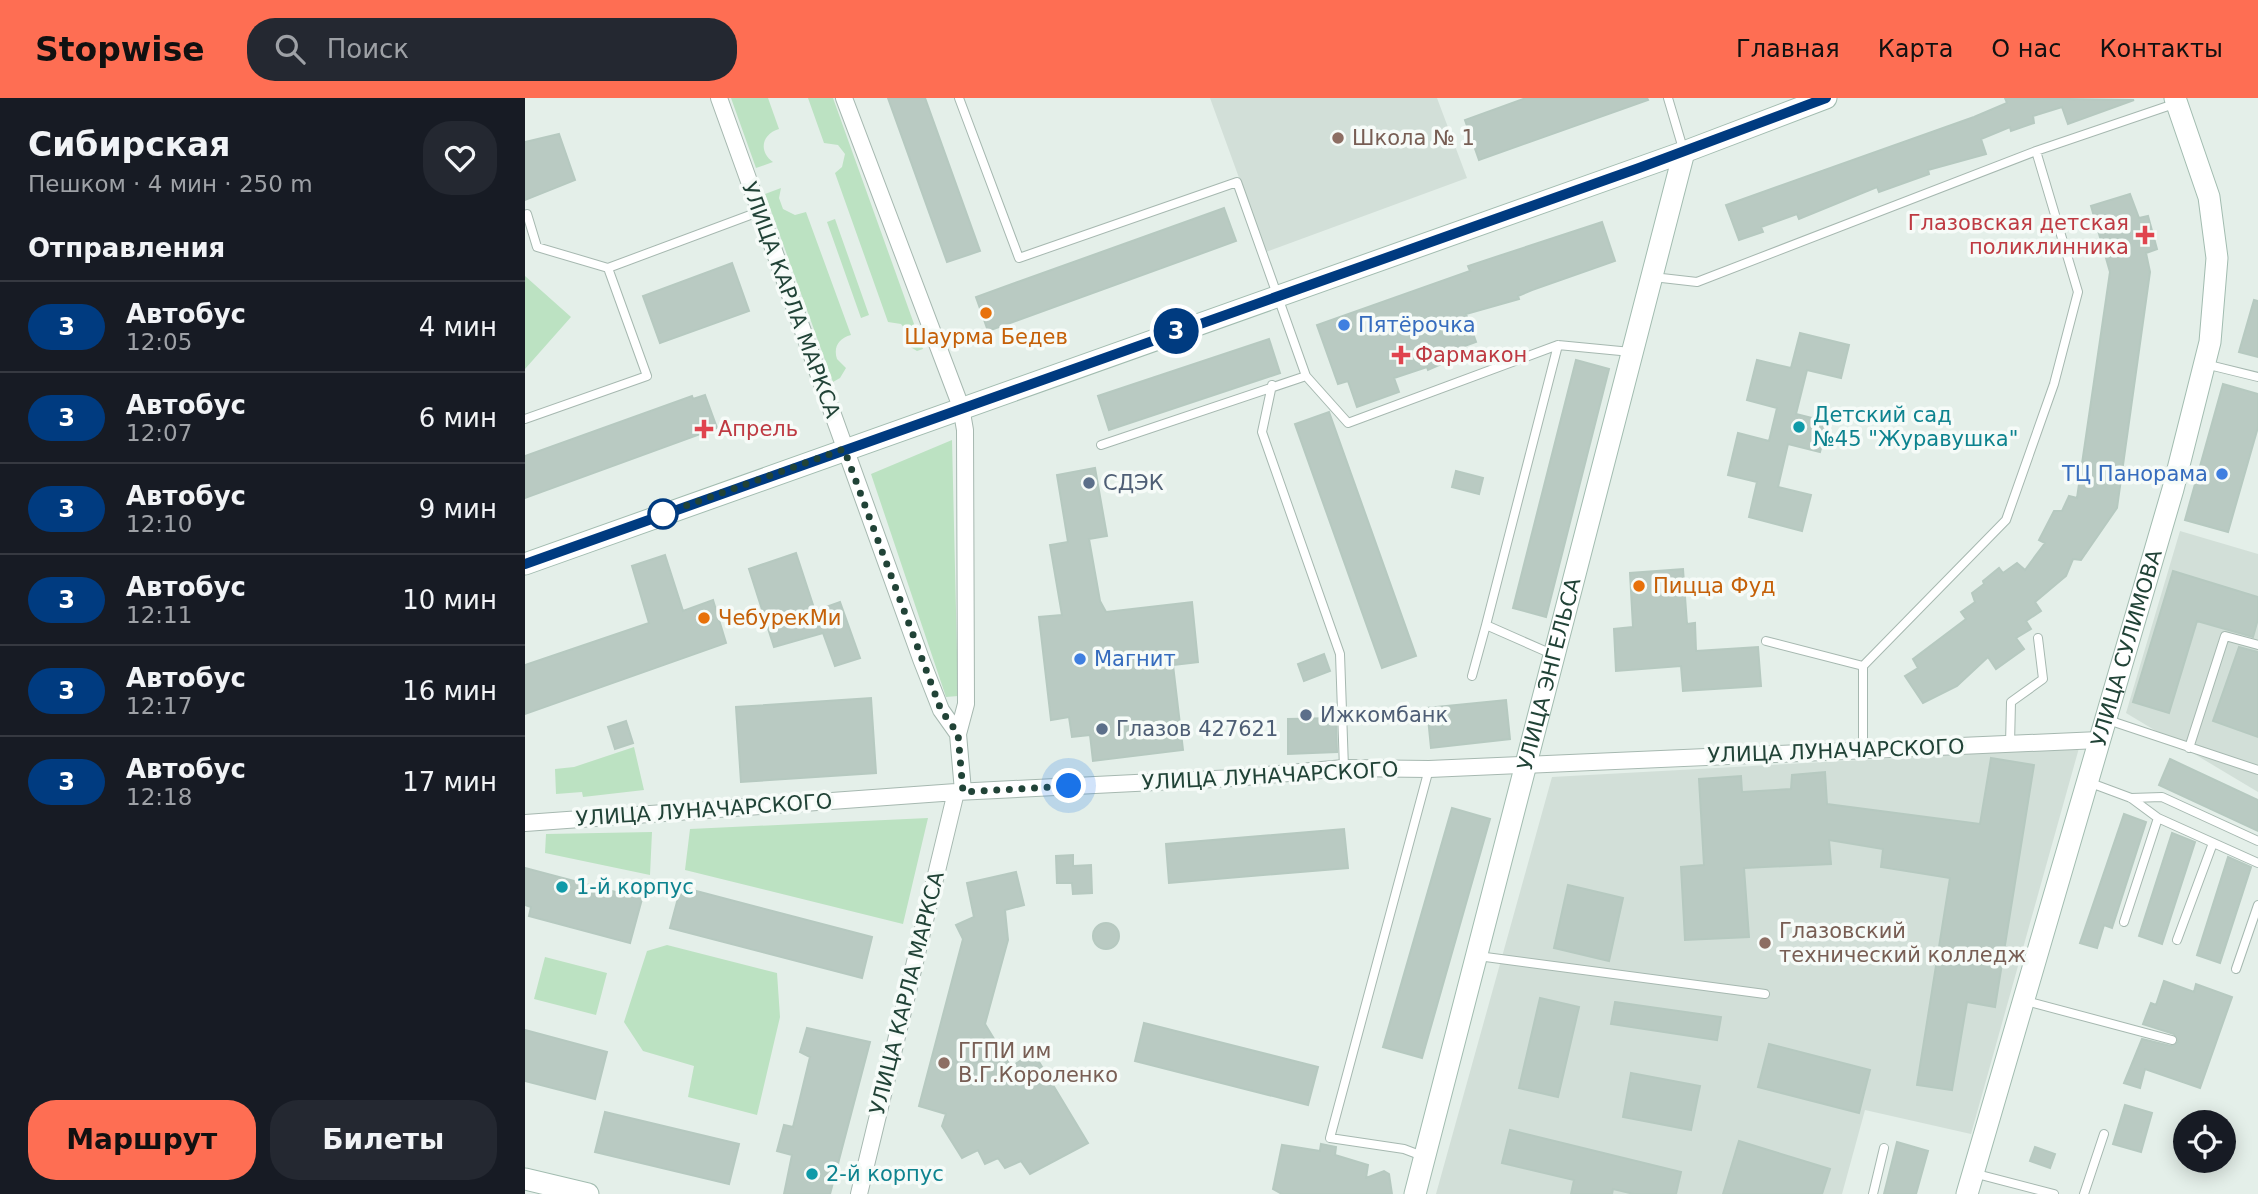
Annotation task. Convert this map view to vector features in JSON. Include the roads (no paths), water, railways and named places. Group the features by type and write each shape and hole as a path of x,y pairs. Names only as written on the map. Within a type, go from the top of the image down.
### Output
{"main road":[{"path":"525,564 1684,152 1788,106 1826,98"},
{"name":"УЛИЦА СУЛИМОВА","path":"1967,1194 2173,489 2205,364 2216,296 2217,258 2209,197 2176,101"},
{"name":"УЛИЦА ЭНГЕЛЬСА","path":"1415,1194 1684,152"},
{"path":"525,1179 588,1194"}],"street":[{"name":"УЛИЦА КАРЛА МАРКСА","path":"719,98 844,449 941,710 958,734"},
{"name":"УЛИЦА КАРЛА МАРКСА","path":"844,98 961,407 965,430 966,704 958,734 959,792 859,1194"},
{"name":"УЛИЦА ЛУНАЧАРСКОГО","path":"525,823 959,792 1234,778 1344,768 1429,769 2099,740"}],"lane":[{"path":"959,98 1019,258 1237,182 1305,376 1347,423 1558,345 1631,352"},
{"path":"1668,98 1684,152"},
{"path":"1651,277 1696,282 2036,150 2176,101"},
{"path":"1863,750 1863,667 2006,520 2054,384 2078,292 2036,150"},
{"path":"527,214 537,247 608,268 761,211"},
{"path":"525,419 647,376 608,268"},
{"path":"1472,676 1558,345"},
{"path":"2205,364 2258,377"},
{"path":"1101,445 1305,376"},
{"path":"1272,385 1262,432 1340,654 1344,768"},
{"path":"1486,625 1555,655"},
{"path":"2189,748 2225,636 2258,645"},
{"path":"2010,744 2011,702 2043,679 2038,638"},
{"path":"1766,641 1863,667"},
{"path":"2106,719 2258,770"},
{"path":"1425,1157 1404,1149 1330,1138 1429,769"},
{"path":"2087,782 2131,798 2158,818 2258,863"},
{"path":"2131,798 2162,797 2258,841"},
{"path":"2124,922 2158,818"},
{"path":"2177,940 2213,843"},
{"path":"2236,969 2258,905"},
{"path":"1478,956 1765,995"},
{"path":"2024,1000 2172,1040"},
{"path":"2084,1194 2104,1133"},
{"path":"1873,1194 1884,1147"},
{"path":"1973,1173 2054,1194"}],"place":[{"name":"Школа № 1","path":"1338,138"},
{"name":"Глазовская детская поликлинника","path":"2145,235"},
{"name":"Шаурма Бедев","path":"986,313"},
{"name":"Пятёрочка","path":"1344,325"},
{"name":"Фармакон","path":"1401,355"},
{"name":"Детский сад №45 \"Журавушка\"","path":"1799,427"},
{"name":"Апрель","path":"704,429"},
{"name":"ТЦ Панорама","path":"2222,474"},
{"name":"СДЭК","path":"1089,483"},
{"name":"Пицца Фуд","path":"1639,586"},
{"name":"ЧебурекМи","path":"704,618"},
{"name":"Магнит","path":"1080,659"},
{"name":"Ижкомбанк","path":"1306,715"},
{"name":"Глазов 427621","path":"1102,729"},
{"name":"1-й корпус","path":"562,887"},
{"name":"Глазовский технический колледж","path":"1765,943"},
{"name":"ГГПИ им В.Г.Короленко","path":"944,1063"},
{"name":"2-й корпус","path":"812,1174"}]}
